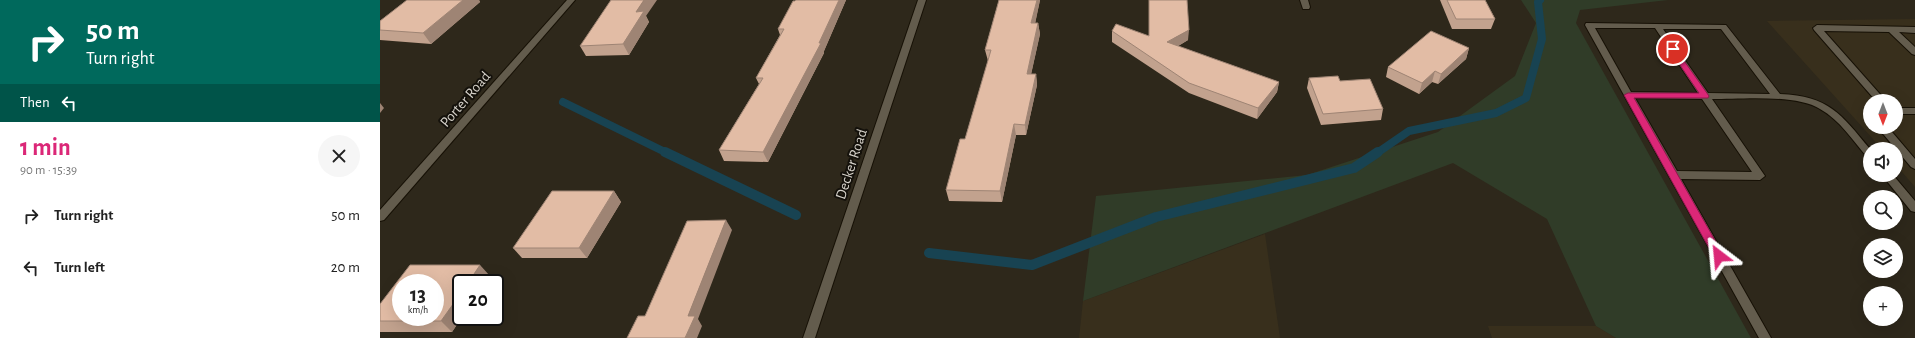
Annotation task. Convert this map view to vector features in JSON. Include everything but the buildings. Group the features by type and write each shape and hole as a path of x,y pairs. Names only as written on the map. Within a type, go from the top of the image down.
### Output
{"street":[{"name":"Porter Road","path":"380,217 571,0"},
{"name":"Decker Road","path":"809,338 922,0"},
{"path":"1765,338 1589,25 1723,26 1777,97"},
{"path":"1657,26 1760,176 1673,175"},
{"path":"1875,94 1817,28 1915,30"},
{"path":"1892,30 1915,52"},
{"path":"1628,95 1777,97 1806,100 1823,106 1839,119 1863,147"},
{"path":"1903,111 1915,111"},
{"path":"1888,134 1915,165"},
{"path":"1893,182 1915,208"}],"shaded area":[{"path":"1915,19 1915,187 1903,173 1903,142 1876,142 1869,134 1903,134 1903,94 1863,94 1863,128 1767,21"},
{"path":"1265,234 1280,338 1079,338 1083,301"},
{"path":"1488,326 1596,326 1616,338 1492,338"}],"green space":[{"path":"1521,0 1668,0 1580,10 1576,23 1751,338 1616,338 1596,326 1547,219 1453,163 1083,301 1096,196 1307,175 1438,132 1515,76 1536,23"}],"waterway":[{"path":"1377,153 1409,131 1496,113 1526,98 1542,39 1538,2 1540,0"},
{"path":"563,102 667,153"},
{"path":"665,152 796,215"},
{"path":"929,253 1032,265 1156,217 1354,168 1378,152"}],"route":[{"path":"1673,49 1705,96 1628,95 1719,256"}]}
